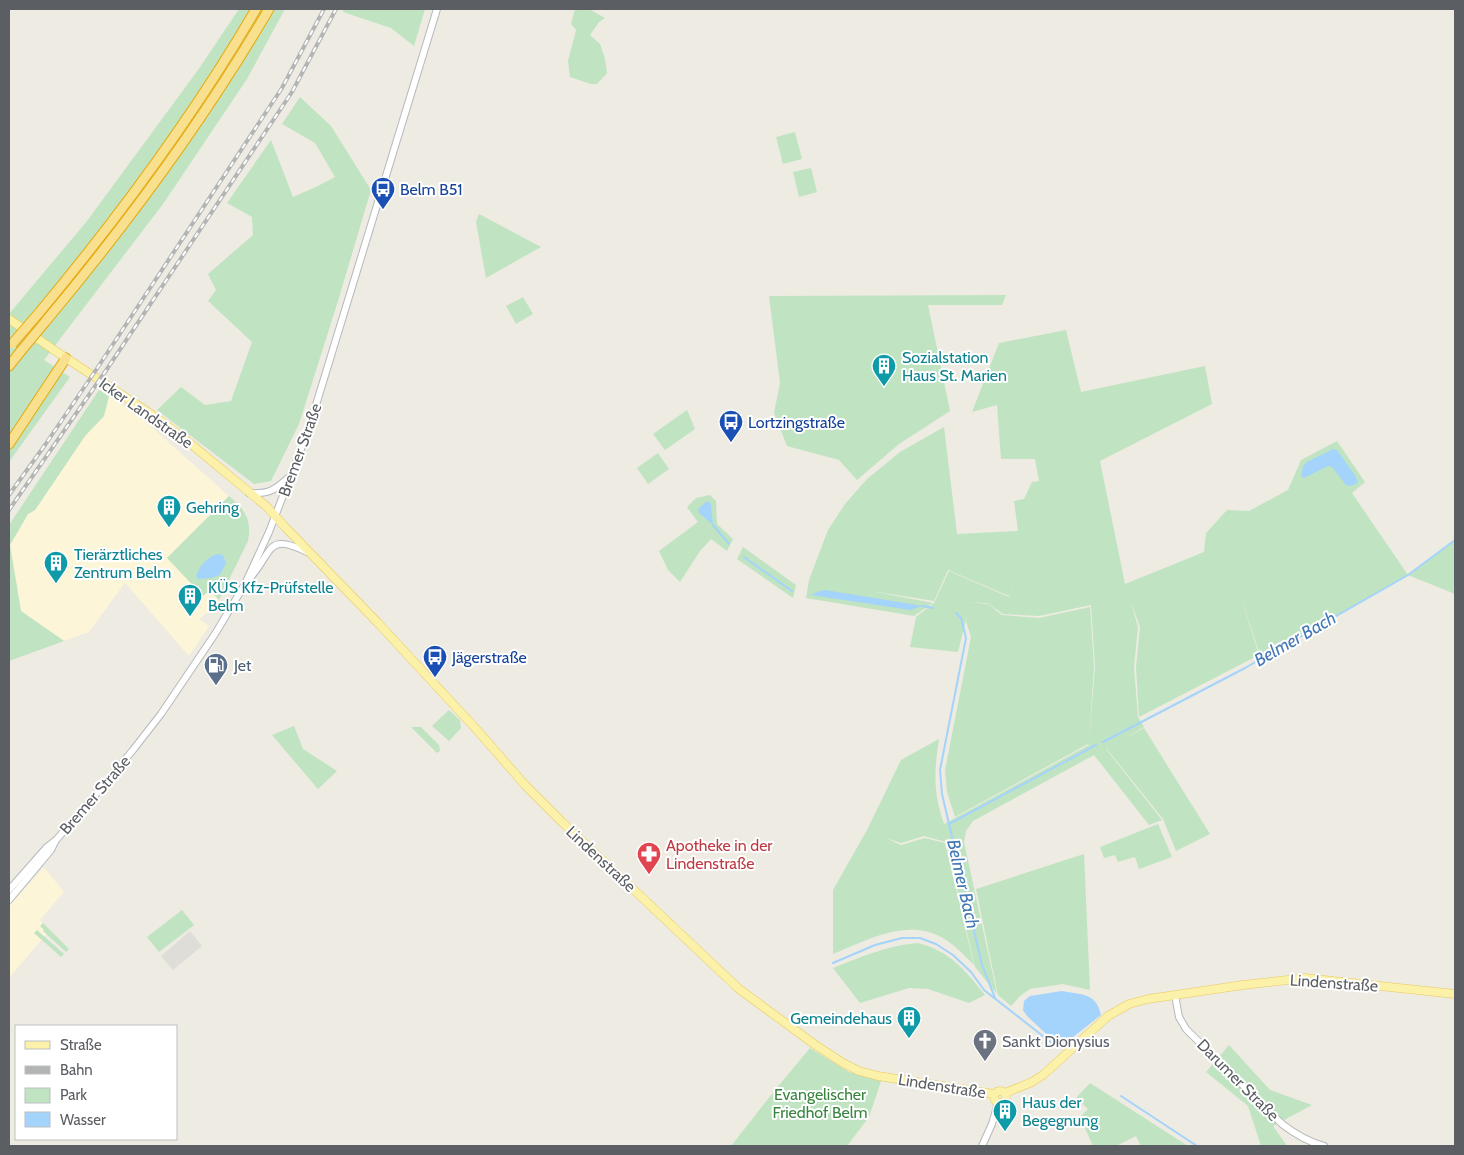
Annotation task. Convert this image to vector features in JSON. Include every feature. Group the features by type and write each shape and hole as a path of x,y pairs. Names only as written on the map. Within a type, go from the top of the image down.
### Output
{"highway":[{"path":"11,346 84,258 160,157 192,111 256,9"},
{"path":"9,366 93,266 170,163 201,118 269,9"},
{"path":"9,444 66,358"}],"main road":[{"name":"Icker Landstraße","path":"9,319 160,420 266,506 275,516"},
{"name":"Lindenstraße","path":"275,516 354,597 525,785 739,988 814,1044 859,1071 892,1079 994,1094"},
{"name":"Lindenstraße","path":"1005,1093 1006,1099 1003,1102 998,1103 994,1100 994,1094 998,1090 1005,1093 1032,1082 1043,1075 1102,1022 1119,1010 1137,1001 1305,978 1455,994"}],"street":[{"name":"Bremer Straße","path":"9,890 47,847 57,839 134,750 161,714 215,634 244,584 275,516 308,431 437,10"},
{"path":"249,492 261,494 270,492 281,485 290,475"},
{"path":"244,584 258,569 270,550 277,544 289,544 313,556"},
{"name":"Bremer Straße","path":"9,900 51,850 57,839"},
{"name":"Darumer Straße","path":"1175,995 1179,1017 1186,1028 1282,1124 1295,1134 1314,1144 1324,1146"},
{"path":"982,1146 992,1124 998,1103"}],"shaded area":[{"path":"109,396 146,422 229,496 168,558 203,596 209,590 221,602 199,619 209,626 189,656 125,583 89,632 64,641 21,611 10,545 28,514 35,510 85,436 104,416"},
{"path":"44,867 64,892 40,920 50,930 9,978 9,906"},
{"path":"190,931 202,946 173,970 161,956"}],"green space":[{"path":"239,9 285,9 247,79 163,204 44,360 70,377 9,462 9,314 87,221 198,70"},
{"path":"344,9 425,9 414,46 391,28 343,12"},
{"path":"575,9 589,9 605,18 599,22 590,35 600,44 607,73 597,84 591,84 570,77 568,61 576,30 571,24"},
{"path":"300,97 331,126 371,190 299,424 271,481 254,484 157,410 181,387 205,405 231,401 252,342 208,301 216,290 208,274 253,235 252,217 227,203 271,140 293,197 335,177 315,143 282,124"},
{"path":"795,132 802,159 783,164 776,137"},
{"path":"811,168 817,192 799,197 793,172"},
{"path":"479,214 541,247 486,278 476,222"},
{"path":"1006,295 1002,305 928,305 950,411 899,444 857,480 839,460 787,446 774,413 780,383 769,296"},
{"path":"523,297 533,314 516,324 506,306"},
{"path":"1066,330 1081,392 1205,366 1212,404 1100,461 1125,584 1204,552 1206,533 1227,510 1249,511 1288,490 1301,460 1337,441 1365,482 1352,493 1408,575 1261,658 1239,591 1259,655 1139,717 1136,667 1140,627 1131,602 1138,627 1134,667 1138,717 1144,727 1123,739 1144,728 1210,834 1176,851 1163,819 1106,748 1162,820 1149,825 1094,755 973,821 966,831 964,842 997,994 975,967 946,842 924,836 901,843 886,838 901,845 925,838 945,843 974,965 955,946 941,937 928,932 914,930 886,933 833,954 833,890 867,830 901,760 939,739 936,762 936,792 944,824 1089,745 955,817 947,792 945,770 971,637 966,621 968,612 958,652 910,647 916,617 934,603 949,571 1009,597 1015,576 1009,596 948,570 934,601 871,591 933,603 914,616 806,598 809,580 828,530 845,504 867,479 900,452 944,427 957,534 1018,531 1014,501 1024,499 1032,482 1039,481 1035,459 1001,459 997,405 972,412 999,343","holes":["969,602 987,603 1003,614 1039,616 1091,605 1095,666 1089,743 1094,666 1090,607 1039,618 1002,615 988,604"]},
{"path":"99,390 109,396 104,416 85,436 35,510 28,514 10,545 21,611 64,641 9,661 9,525"},
{"path":"687,410 695,429 665,450 653,434"},
{"path":"658,453 669,469 648,484 637,468"},
{"path":"710,495 716,501 717,524 733,539 727,551 711,539 700,551 680,582 668,570 659,551 698,522 687,507 696,498"},
{"path":"229,496 246,516 249,533 248,541 219,600 210,590 203,596 167,558"},
{"path":"1455,540 1455,594 1408,575"},
{"path":"743,547 796,585 793,598 737,559"},
{"path":"449,710 460,720 461,728 449,741 432,726"},
{"path":"294,726 303,749 337,771 318,789 272,735"},
{"path":"411,727 421,727 439,745 440,751 437,753"},
{"path":"1158,824 1172,857 1139,869 1135,857 1118,862 1115,855 1104,858 1100,847"},
{"path":"1084,854 1090,990 1063,984 1030,989 1011,1006 998,995 976,889"},
{"path":"182,910 194,925 159,952 147,937"},
{"path":"43,923 69,949 66,952 43,931 40,926"},
{"path":"37,930 64,954 61,957 34,933"},
{"path":"918,943 948,956 971,977 985,995 969,1003 928,989 909,988 860,1003 833,968 885,949"},
{"path":"1229,1045 1270,1090 1312,1105 1273,1126 1287,1146 1261,1146 1248,1106 1206,1072"},
{"name":"Evangelischer Friedhof Belm","path":"810,1048 849,1072 881,1081 869,1117 847,1146 731,1146 775,1090"},
{"path":"1090,1083 1188,1146 1141,1146 1136,1136 1116,1146 1093,1146 1080,1117 1088,1109 1076,1098"}],"water":[{"path":"1333,449 1337,450 1356,477 1358,483 1350,486 1346,485 1332,467 1328,466 1304,478 1301,477 1303,466 1307,462"},
{"path":"707,501 711,504 713,525 699,513 698,509"},
{"path":"218,554 223,555 226,563 220,575 198,579 196,576 202,565 207,559"},
{"path":"825,590 923,606 910,610 811,595"},
{"path":"1062,991 1081,994 1091,998 1099,1008 1101,1015 1062,1044 1055,1042 1023,1010 1024,1001 1030,996"}],"waterway":[{"path":"713,525 729,544"},
{"name":"Belmer Bach","path":"1103,742 1245,668 1408,575 1455,540"},
{"path":"744,557 792,591"},
{"path":"923,606 933,608"},
{"path":"956,613 961,618 966,638 940,770 942,794 982,965 995,998"},
{"name":"Belmer Bach","path":"949,824 1096,745"},
{"path":"833,963 875,945 902,938 920,938 936,944 953,955 971,972 984,990 1057,1047"},
{"name":"Belmer Bach","path":"1121,1096 1197,1146"}],"railway":[{"path":"9,495 98,367 282,88 324,9"},
{"path":"9,510 105,372 292,92 336,9"}],"place":[{"name":"Belm B51","path":"383,210"},
{"name":"Sozialstation Haus St. Marien","path":"884,387"},
{"name":"Lortzingstraße","path":"731,443"},
{"name":"Gehring","path":"169,528"},
{"name":"Tierärztliches Zentrum Belm","path":"56,584"},
{"name":"KÜS Kfz-Prüfstelle Belm","path":"190,617"},
{"name":"Jägerstraße","path":"435,678"},
{"name":"Jet","path":"216,686"},
{"name":"Apotheke in der Lindenstraße","path":"649,875"},
{"name":"Gemeindehaus","path":"909,1039"},
{"name":"Sankt Dionysius","path":"985,1062"},
{"name":"Haus der Begegnung","path":"1005,1132"}]}
